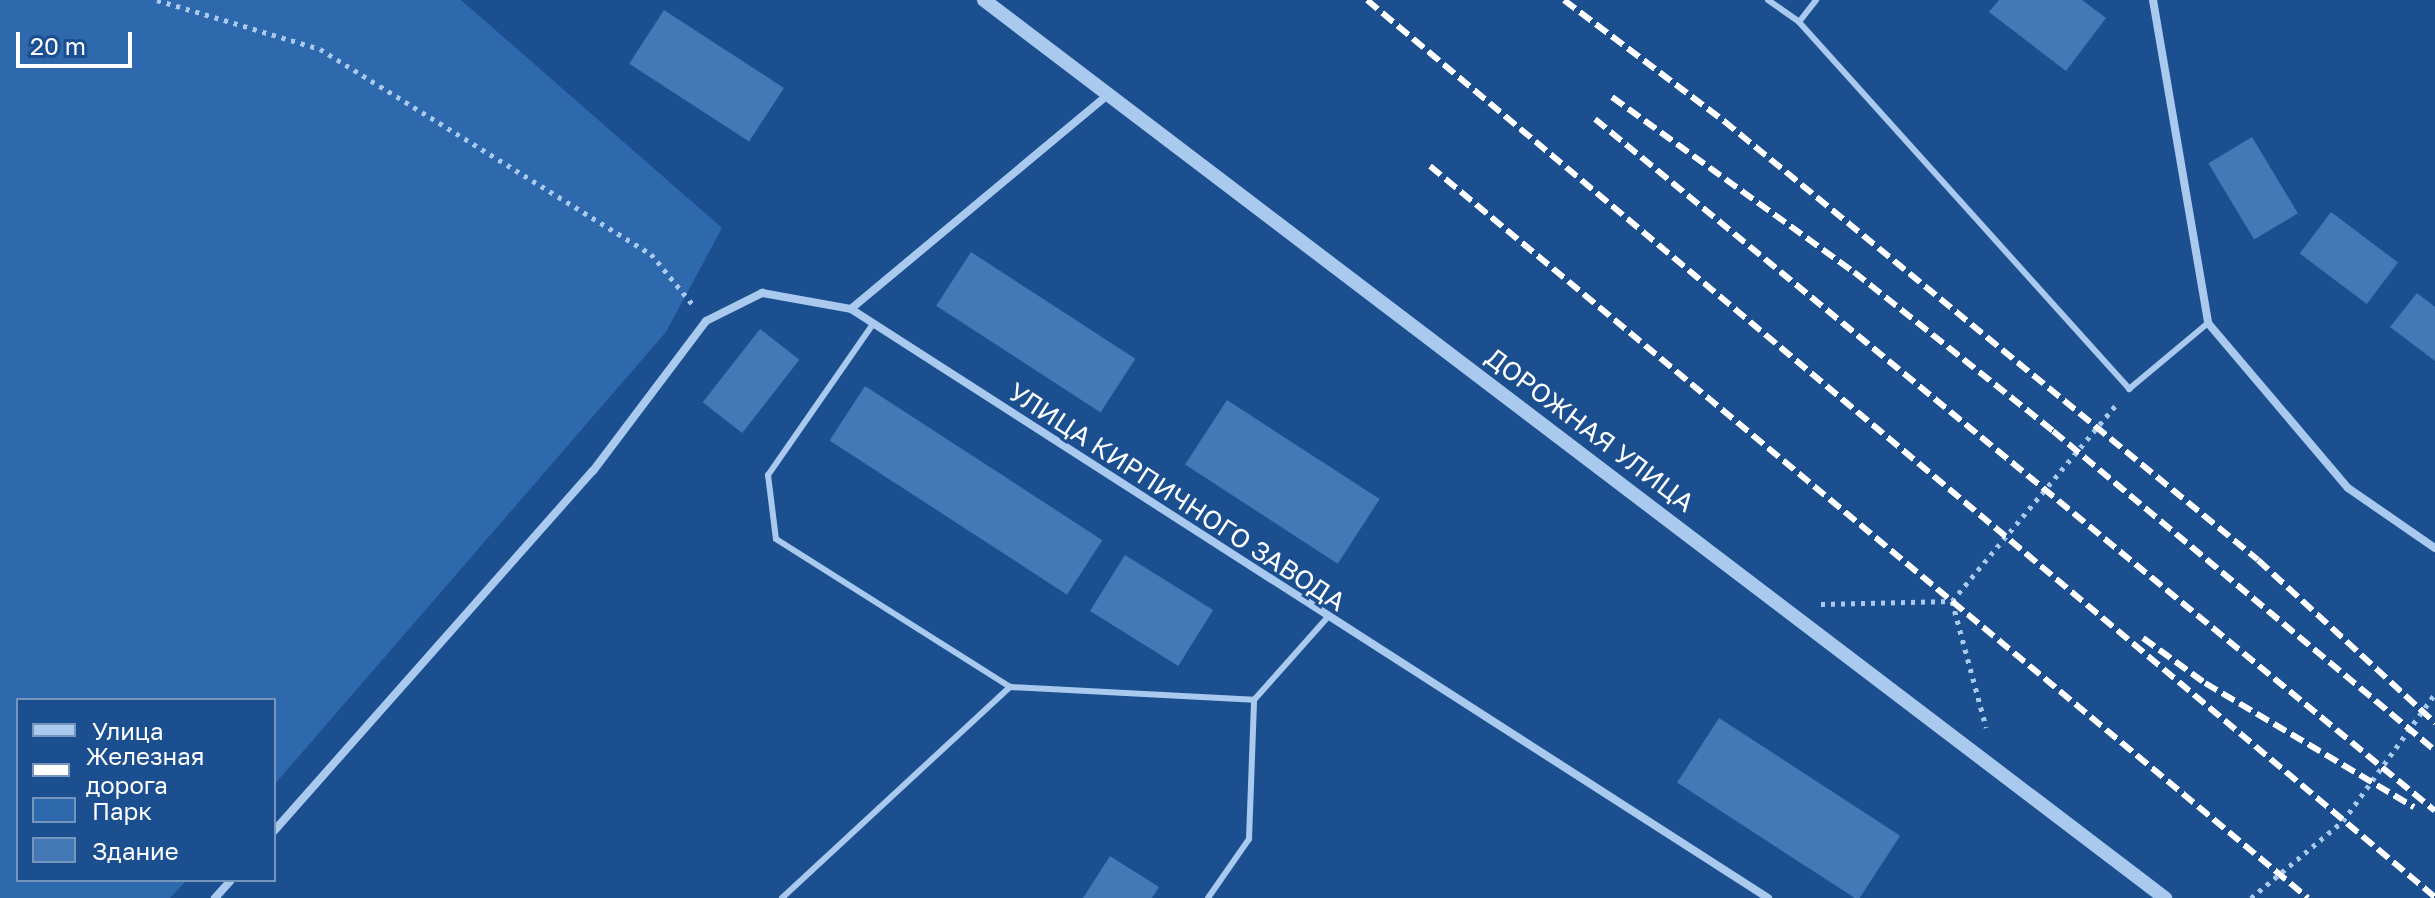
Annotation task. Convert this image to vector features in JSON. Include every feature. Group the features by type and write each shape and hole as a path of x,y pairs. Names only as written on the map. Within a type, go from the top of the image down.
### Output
{"street":[{"name":"ДОРОЖНАЯ УЛИЦА","path":"984,0 2165,898"},
{"path":"2153,0 2208,323 2348,488 2435,548"},
{"path":"276,829 593,471 706,321 762,293 851,309 1110,93"},
{"name":"УЛИЦА КИРПИЧНОГО ЗАВОДА","path":"851,309 1327,618 1768,898"},
{"path":"215,898 229,882"}],"lane":[{"path":"1768,0 1799,22 2129,389 2208,323"},
{"path":"1799,22 1816,0"},
{"path":"873,324 768,475 776,539 1010,687 1254,700"},
{"path":"1208,898 1249,839 1254,700 1327,618"},
{"path":"782,898 1010,687"}],"path":[{"path":"157,0 320,49 651,254 706,321"},
{"path":"1779,605 1952,601 2129,389"},
{"path":"1952,601 1997,770"},
{"path":"2251,898 2343,821 2435,694"}],"green space":[{"path":"0,0 461,0 722,228 666,332 276,783 276,698 16,698 16,882 185,882 170,898 0,898"}],"building":[{"path":"1999,0 2082,0 2106,18 2066,71 1989,12"},
{"path":"664,10 784,88 749,142 629,64"},
{"path":"2252,137 2298,213 2254,240 2208,163"},
{"path":"2331,212 2398,263 2367,304 2300,254"},
{"path":"971,252 1135,359 1101,412 936,306"},
{"path":"2417,293 2435,307 2435,361 2390,327"},
{"path":"760,329 799,360 742,433 703,402"},
{"path":"865,386 1102,540 1067,595 830,441"},
{"path":"1227,400 1380,499 1338,564 1185,465"},
{"path":"1125,555 1213,610 1178,666 1090,611"},
{"path":"1719,718 1900,836 1860,898 1855,898 1677,783"},
{"path":"1110,856 1159,887 1152,898 1083,898"}],"railway":[{"path":"1367,0 2435,897"},
{"path":"1564,0 1724,121 2258,560 2435,723"},
{"path":"1612,97 1854,272 2053,431 2435,750"},
{"path":"1595,119 2435,811"},
{"path":"1430,166 2308,898"},
{"path":"2143,638 2205,683 2414,807"}]}
